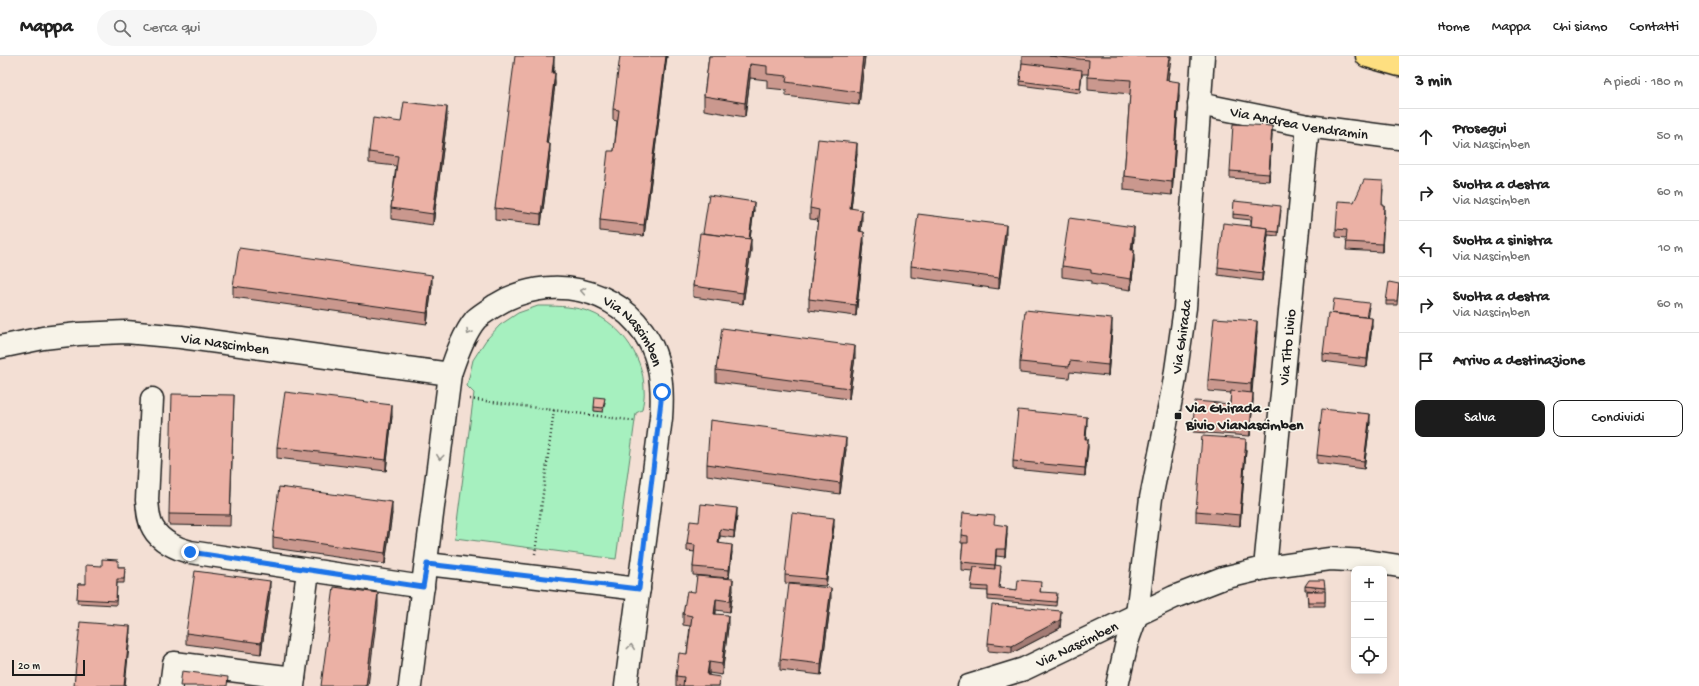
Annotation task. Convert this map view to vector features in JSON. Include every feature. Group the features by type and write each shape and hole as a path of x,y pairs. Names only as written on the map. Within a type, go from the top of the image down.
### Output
{"highway":[{"path":"1367,56 1399,65"}],"street":[{"name":"Via Ghirada","path":"1117,686 1127,642 1137,614 1151,498 1174,384 1185,308 1203,56"},
{"name":"Via Andrea Vendramin","path":"1200,104 1308,126 1399,138"},
{"name":"Via Tito Livio","path":"1265,568 1308,126"},
{"name":"Via Nascimben","path":"410,686 427,564 450,374 460,345 476,320 510,296 530,290 550,287 591,292 615,304 634,320 649,341 658,362 662,392 626,686"},
{"name":"Via Nascimben","path":"0,348 43,338 78,334 126,332 189,338 450,374"},
{"path":"152,399 148,500 149,513 153,528 160,536 180,549 190,552 308,571 423,587"},
{"path":"1137,614 1174,597 1223,578 1265,568 1330,559 1367,561 1399,566"},
{"path":"427,564 639,589"},
{"path":"171,686 174,663 293,682 308,571"},
{"name":"Via Nascimben","path":"969,686 1024,669 1137,614"}],"path":[{"path":"469,399 636,420"},
{"path":"535,554 554,410"}],"green space":[{"path":"538,306 556,306 584,310 607,321 626,340 634,351 643,376 644,397 642,410 636,413 616,559 455,538 474,393 467,386 473,360 486,340 500,325 518,313"}],"building":[{"path":"515,56 554,56 552,73 555,73 546,143 550,144 541,214 495,208"},
{"path":"620,56 666,56 644,225 600,220 608,151 614,151 619,110 613,109"},
{"path":"709,56 863,56 859,92 786,82 787,76 767,74 767,66 750,64 745,103 704,96"},
{"path":"1049,56 1169,56 1166,80 1179,82 1172,182 1124,176 1131,80 1088,77 1089,60"},
{"path":"1022,63 1082,70 1080,89 1020,81"},
{"path":"404,102 447,107 433,214 391,208 398,156 369,152 373,118 401,122"},
{"path":"1233,124 1272,126 1269,174 1230,171"},
{"path":"818,139 857,143 850,208 862,210 859,231 864,232 856,305 809,299 819,210 810,208"},
{"path":"1364,180 1383,181 1382,205 1384,205 1382,244 1346,242 1347,230 1336,229 1338,201 1354,202"},
{"path":"709,195 754,202 749,239 703,233"},
{"path":"1234,201 1281,206 1278,232 1268,231 1268,228 1251,226 1252,216 1233,214"},
{"path":"918,214 1006,225 999,278 911,266"},
{"path":"1069,218 1134,227 1131,250 1134,250 1131,279 1091,273 1091,270 1062,266"},
{"path":"1223,223 1268,228 1262,273 1218,267"},
{"path":"700,233 751,239 743,293 693,286"},
{"path":"239,248 432,275 427,313 233,286"},
{"path":"1389,282 1399,284 1397,301 1386,301"},
{"path":"1334,299 1369,303 1366,317 1332,313"},
{"path":"1025,310 1112,319 1108,365 1070,361 1069,367 1020,362"},
{"path":"1328,313 1372,318 1367,359 1323,354"},
{"path":"1214,318 1257,321 1251,384 1208,380"},
{"path":"722,328 855,346 849,388 716,370"},
{"path":"1231,391 1253,393 1250,429 1193,424 1195,401 1230,404"},
{"path":"285,392 392,405 386,460 277,447"},
{"path":"172,394 234,395 230,515 169,514"},
{"path":"595,397 605,398 603,408 594,407"},
{"path":"1322,409 1370,414 1364,461 1317,455"},
{"path":"1018,410 1087,417 1085,439 1088,439 1085,468 1013,461"},
{"path":"710,420 846,438 840,483 707,464"},
{"path":"1202,436 1246,439 1240,515 1196,511"},
{"path":"279,487 392,502 385,553 273,537"},
{"path":"701,504 737,508 734,531 720,529 718,543 732,545 729,570 693,567 695,545 687,544 690,521 699,522"},
{"path":"792,513 834,518 826,579 785,575"},
{"path":"963,513 995,516 994,524 1007,526 1005,549 996,549 995,565 961,562 963,543 968,543 968,536 961,535"},
{"path":"102,559 118,560 118,567 125,567 124,579 117,579 116,601 77,599 78,584 86,584 86,565 102,566"},
{"path":"995,565 1001,566 999,588 1017,590 1018,580 1041,582 1040,592 1057,593 1056,602 988,596 988,587 971,586 974,567 995,569"},
{"path":"195,571 270,581 261,643 186,633"},
{"path":"697,576 733,579 730,601 716,599 714,614 728,615 722,664 709,662 707,675 720,677 719,686 683,686 684,677 676,676 679,653 687,654 692,616 683,614 687,591 695,592"},
{"path":"1309,580 1324,580 1325,588 1305,586"},
{"path":"789,584 831,588 821,664 780,659"},
{"path":"334,587 378,593 366,686 321,686"},
{"path":"1307,591 1325,591 1325,602 1308,602"},
{"path":"992,605 1061,611 1060,620 1012,646 988,643"},
{"path":"80,622 130,626 124,686 74,686"},
{"path":"182,671 228,677 227,686 180,686"}],"place":[{"name":"Via Ghirada - Bivio ViaNascimben","path":"1178,416"}],"route":[{"path":"190,552 308,571 423,587 427,564 639,589 662,392"}]}
